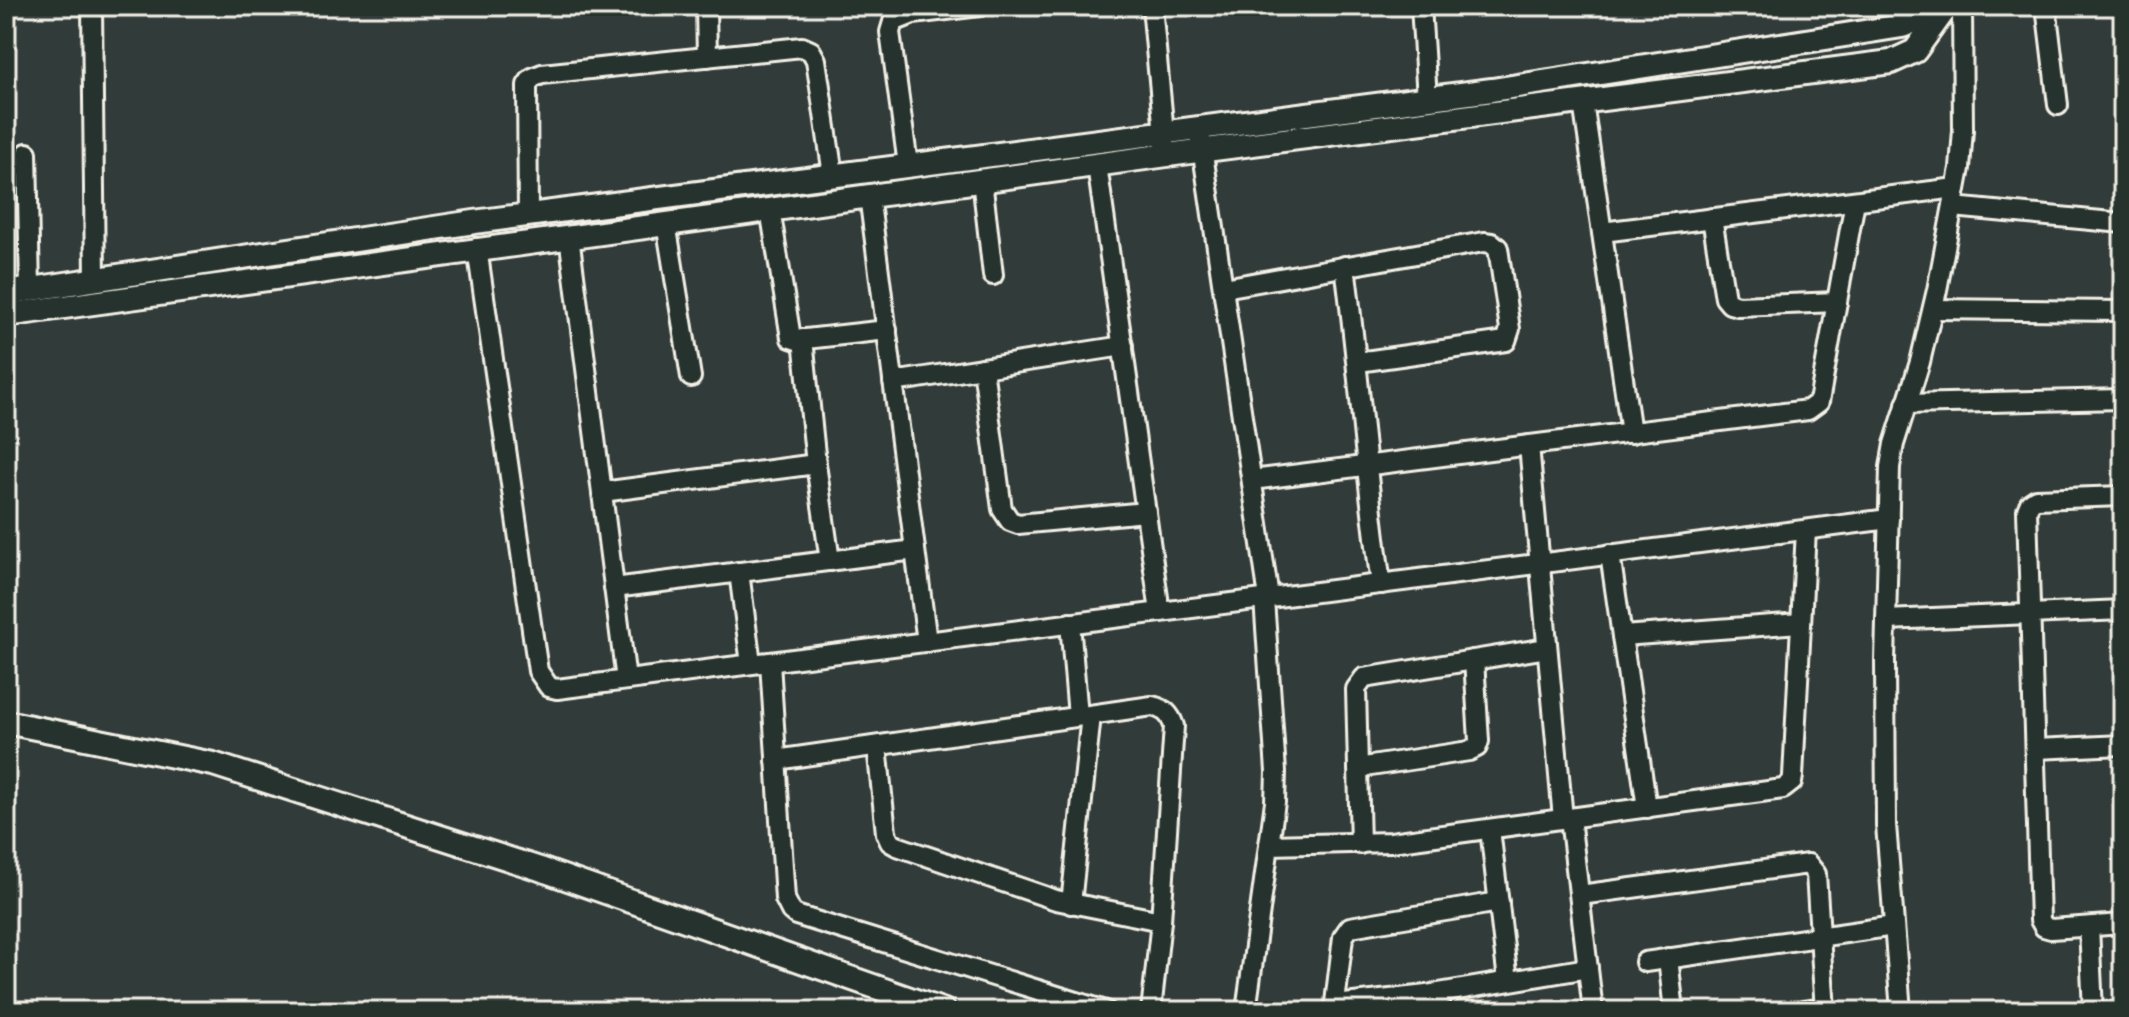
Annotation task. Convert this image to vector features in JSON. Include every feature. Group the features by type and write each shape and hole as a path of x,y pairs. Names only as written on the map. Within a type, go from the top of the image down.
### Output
{"street":[{"path":"92,6 95,280"},
{"path":"706,6 707,57"},
{"path":"908,165 890,32 893,22 913,14 980,6"},
{"path":"1152,6 1167,155"},
{"path":"1421,6 1427,98"},
{"path":"2046,6 2058,105"},
{"path":"6,293 528,215 1427,98 1886,28 1941,9"},
{"path":"6,315 1203,150 1891,62 1915,51 1941,9"},
{"path":"1901,1011 1886,825 1889,519 1892,455 1933,309 1963,130 1941,9"},
{"path":"528,215 527,85 532,78 542,74 802,47 811,51 816,60 833,175"},
{"path":"1583,102 1631,433"},
{"path":"1199,127 1252,480 1266,598 1276,772 1246,1011"},
{"path":"27,153 30,289"},
{"path":"1097,165 1160,612"},
{"path":"982,180 993,275"},
{"path":"869,195 927,642"},
{"path":"1602,232 1855,201 1954,198 2123,223"},
{"path":"1252,480 1815,407 1819,402 1855,201"},
{"path":"770,209 791,338 887,330"},
{"path":"1712,218 1725,298 1730,304 1837,302"},
{"path":"666,223 691,377"},
{"path":"569,236 626,680"},
{"path":"1224,288 1492,243 1500,254 1510,336 1500,344 1358,362"},
{"path":"477,248 538,671 549,687 557,689 1889,519"},
{"path":"1345,266 1358,362 1365,466 1381,584"},
{"path":"1933,309 2123,311"},
{"path":"803,339 830,561"},
{"path":"893,382 1123,346"},
{"path":"983,368 1002,509 1010,521 1018,524 1146,512"},
{"path":"1906,404 2123,399"},
{"path":"1529,445 1547,648 1593,1011"},
{"path":"602,492 816,464"},
{"path":"2123,496 2036,499 2027,510 2040,920 2044,927 2051,929 2123,924"},
{"path":"1269,845 1360,844 1783,789 1793,776 1806,530"},
{"path":"614,588 915,550"},
{"path":"1610,554 1647,808"},
{"path":"739,572 751,664"},
{"path":"1886,620 2123,610"},
{"path":"1070,623 1085,716 1071,904"},
{"path":"1622,636 1801,623"},
{"path":"1360,844 1356,689 1359,682 1364,678 1547,648"},
{"path":"1358,768 1469,751 1477,747 1474,660"},
{"path":"770,662 785,899 791,911 1106,1011"},
{"path":"776,760 1152,706 1162,708 1171,716 1174,726 1161,921 1151,1011"},
{"path":"6,722 213,764 540,869 944,1011"},
{"path":"2036,749 2123,745"},
{"path":"877,746 884,825 890,842 1071,904 1161,921"},
{"path":"1490,829 1508,981"},
{"path":"1580,895 1808,864 1816,874 1825,1009 1804,1011"},
{"path":"1499,902 1350,927 1343,937 1334,1008 1588,968"},
{"path":"1645,962 1894,926"},
{"path":"2089,927 2093,1011"},
{"path":"1668,958 1674,1011"},
{"path":"1427,995 1437,999 1441,1011"}]}
